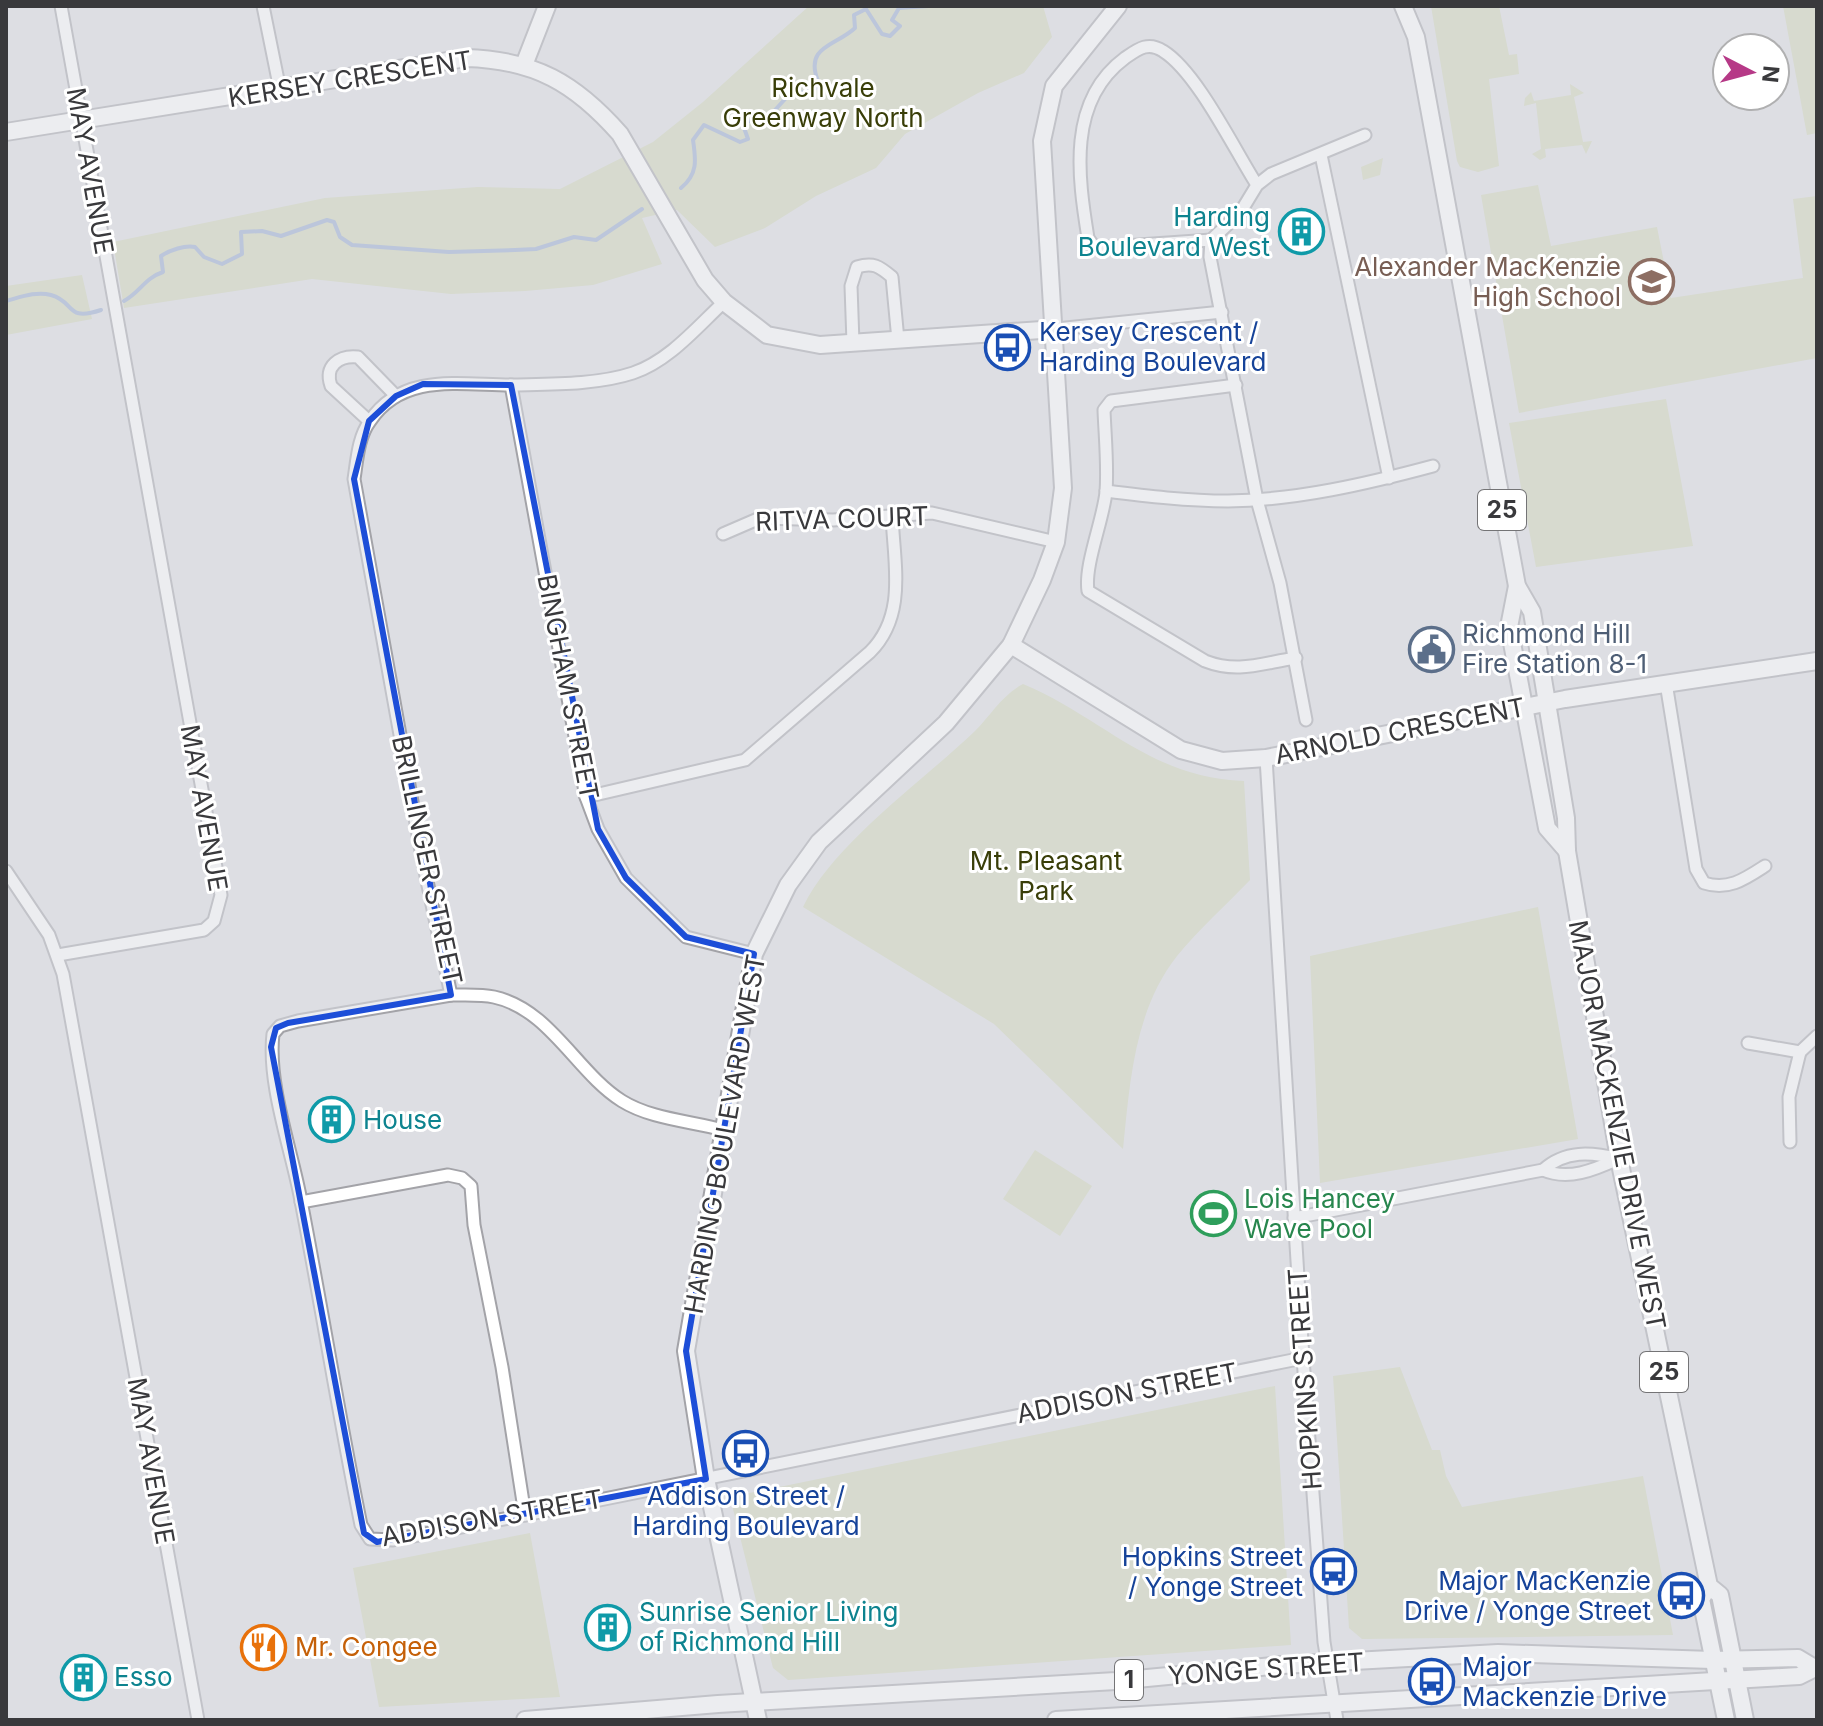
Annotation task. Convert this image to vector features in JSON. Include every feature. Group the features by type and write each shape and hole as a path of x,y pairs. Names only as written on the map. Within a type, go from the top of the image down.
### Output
{"main road":[{"path":"524,65 547,6"},
{"name":"HARDING BOULEVARD WEST","path":"758,1720 706,1479 686,1351 754,954 788,885 819,842 946,723 1011,645 1056,542 1063,488 1056,329 1042,141 1054,86 1118,6"},
{"name":"MAJOR MACKENZIE DRIVE WEST","path":"1403,6 1416,37 1517,586 1532,612 1566,818 1567,851 1619,1159 1709,1586 1720,1595 1736,1680"},
{"name":"MAJOR MACKENZIE DRIVE WEST","path":"1416,37 1418,6"},
{"name":"KERSEY CRESCENT","path":"6,132 466,58 498,59 524,65 573,89 607,119 626,143 664,215 705,280 724,302 767,335 820,345 1056,329"},
{"name":"MAJOR MACKENZIE DRIVE WEST","path":"1517,586 1509,627 1524,707 1547,828 1567,851"},
{"name":"ARNOLD CRESCENT","path":"1011,645 1181,750 1222,761 1266,758 1547,702 1817,661"},
{"name":"MAJOR MACKENZIE DRIVE WEST","path":"1709,1586 1701,1599 1716,1679"},
{"name":"YONGE STREET","path":"525,1720 1498,1653 1712,1660 1798,1658 1815,1667"},
{"name":"YONGE STREET","path":"1056,1720 1799,1676 1815,1667"},
{"name":"25","path":"1716,1679 1726,1720"},
{"name":"25","path":"1736,1680 1745,1720"}],"street":[{"name":"MAY AVENUE","path":"61,6 221,895 214,921 204,930 58,955 198,1720"},
{"path":"263,6 280,90"},
{"path":"1257,185 1179,63 1160,48 1146,46 1114,67 1093,95 1077,155 1091,245 1106,249 1211,240 1240,213 1257,185 1271,174 1365,135"},
{"path":"1321,155 1389,478"},
{"path":"1211,240 1210,257 1257,500 1280,583 1306,720"},
{"path":"853,343 851,286 857,267 868,264 878,265 892,277 898,340"},
{"path":"396,396 358,357 340,359 329,372 331,386 369,421 396,396 423,384 467,381 511,385 618,378 657,363 724,302"},
{"path":"1056,329 1222,312"},
{"name":"BINGHAM STREET","path":"511,385 586,797 598,829 626,878 686,937 754,954"},
{"path":"1236,385 1111,401 1104,410 1106,491 1087,583 1094,597 1221,667 1240,670 1296,658"},
{"name":"BRILLINGER STREET","path":"369,421 359,448 354,479 357,503 451,995 496,997 535,1018 622,1101 643,1111 723,1130"},
{"path":"1106,491 1193,500 1257,500 1322,492 1433,466"},
{"name":"RITVA COURT","path":"723,534 760,518 833,520 932,513 1056,542"},
{"path":"586,797 745,760 870,652 885,637 893,619 896,574 892,516"},
{"path":"1666,683 1696,869 1704,883 1715,887 1733,885 1765,866"},
{"name":"HOPKINS STREET","path":"1266,758 1303,1358 1327,1664 1337,1720"},
{"path":"6,871 49,935 58,955"},
{"name":"ADDISON STREET","path":"451,995 298,1021 276,1028 272,1061 301,1202 339,1417 364,1533 377,1542 1303,1358"},
{"path":"1790,1142 1789,1097 1800,1052 1817,1036"},
{"path":"1748,1043 1800,1052"},
{"path":"1294,1218 1543,1170 1555,1159 1590,1152 1619,1159"},
{"path":"1543,1170 1557,1176 1590,1171 1619,1159"},
{"path":"301,1202 448,1175 462,1178 471,1186 474,1225 502,1367 525,1515"}],"highlighted area":[{"path":"423,384 511,385 598,829 626,878 686,937 754,954 686,1351 706,1479 393,1540 377,1542 364,1533 271,1047 276,1028 288,1023 451,995 354,479 369,421 396,396"}],"green space":[{"name":"Richvale Greenway North","path":"809,6 1043,6 1052,37 1024,73 978,93 905,134 876,168 816,196 765,228 715,247 677,210 642,218 662,264 593,285 451,294 312,279 124,308 113,242 325,198 478,187 560,189 653,142 703,102"},
{"path":"1431,6 1499,6 1509,55 1517,54 1519,74 1489,79 1499,166 1478,172 1460,167 1457,161"},
{"path":"1783,6 1817,6 1817,133 1807,135 1791,49 1791,32 1788,32"},
{"path":"1570,84 1584,93 1574,97 1583,142 1592,141 1586,154 1582,145 1545,149 1546,157 1540,160 1532,154 1541,149 1536,103 1524,106 1525,98 1531,92 1534,101 1571,95"},
{"path":"1383,158 1380,175 1363,180 1361,167"},
{"path":"1538,185 1551,246 1657,227 1671,298 1803,278 1793,199 1817,196 1817,358 1519,413 1481,195"},
{"path":"82,275 92,319 6,335 6,286"},
{"path":"1666,399 1693,546 1536,567 1509,423"},
{"name":"Mt. Pleasant Park","path":"1023,684 1153,758 1210,777 1244,781 1250,880 1177,956 1151,1000 1136,1048 1123,1149 994,1024 803,907 817,883 857,837"},
{"path":"1538,907 1578,1139 1320,1183 1310,956"},
{"path":"1035,1150 1092,1186 1060,1236 1003,1199"},
{"path":"1400,1367 1432,1450 1440,1450 1446,1476 1462,1507 1643,1476 1673,1635 1362,1639 1349,1628 1333,1376"},
{"path":"1275,1386 1291,1645 788,1680 773,1668 730,1497"},
{"path":"530,1533 560,1697 379,1707 353,1568"}],"waterway":[{"path":"681,188 693,172 693,140 704,125 740,142 748,139 743,125 747,121 765,121 786,98 816,88 815,60 824,48 855,28 854,15 866,9 882,34 890,36 900,26 892,20 899,8 928,6"},
{"path":"124,301 163,272 161,256 182,247 195,247 204,257 222,264 242,254 241,232 262,231 281,236 327,220 334,222 340,237 352,245 449,252 536,249 574,237 596,240 642,209"},
{"path":"6,301 45,294 59,298 82,314 101,310"}],"place":[{"name":"Harding Boulevard West","path":"1301,232"},
{"name":"Alexander MacKenzie High School","path":"1652,282"},
{"name":"Kersey Crescent / Harding Boulevard","path":"1008,347"},
{"name":"Richmond Hill Fire Station 8-1","path":"1431,649"},
{"name":"House","path":"332,1120"},
{"name":"Lois Hancey Wave Pool","path":"1213,1214"},
{"name":"Addison Street / Harding Boulevard","path":"746,1453"},
{"name":"Hopkins Street / Yonge Street","path":"1334,1572"},
{"name":"Major MacKenzie Drive / Yonge Street","path":"1682,1596"},
{"name":"Sunrise Senior Living of Richmond Hill","path":"608,1627"},
{"name":"Mr. Congee","path":"264,1647"},
{"name":"Esso","path":"83,1677"},
{"name":"Major Mackenzie Drive","path":"1431,1682"}]}
